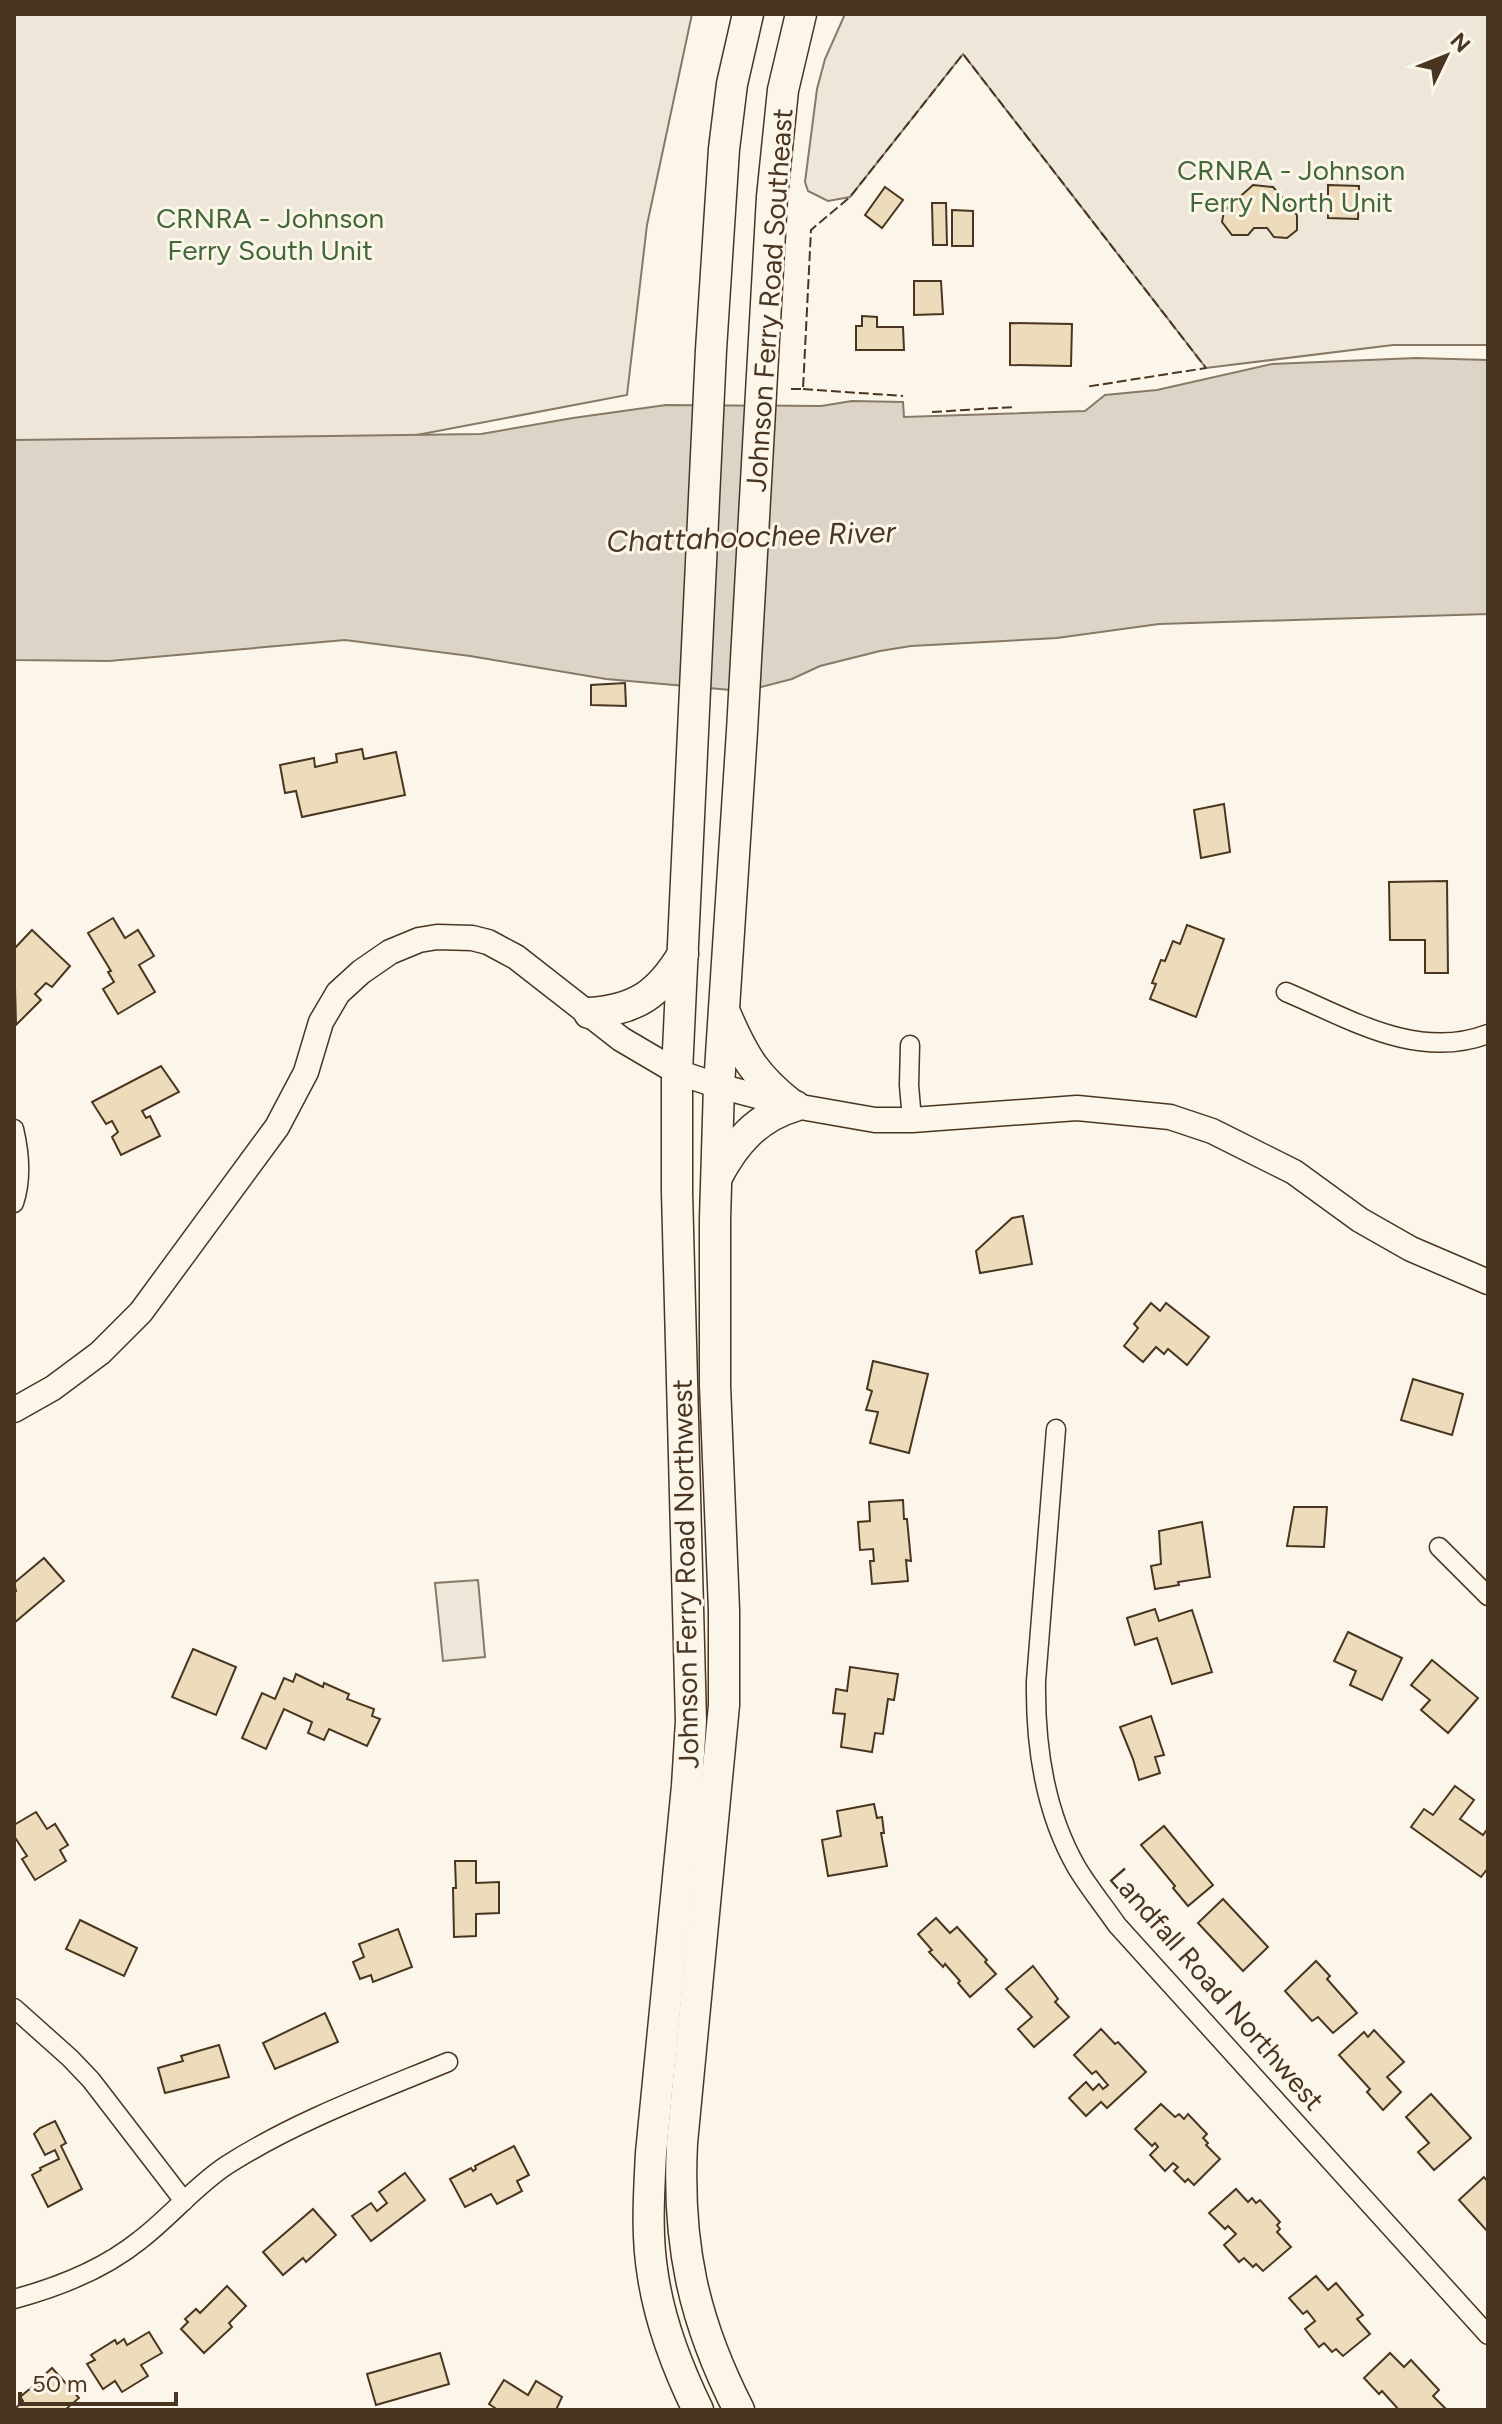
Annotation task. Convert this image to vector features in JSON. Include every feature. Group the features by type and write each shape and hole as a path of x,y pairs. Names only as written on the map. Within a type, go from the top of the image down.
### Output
{"main road":[{"name":"Johnson Ferry Road Southeast","path":"742,731 777,140 783,90 801,14"},
{"name":"Johnson Ferry Road Southeast","path":"695,728 711,350 724,149 741,23"},
{"name":"Johnson Ferry Road Northwest","path":"695,728 677,1072 691,1721 651,2153 649,2232 653,2278 662,2318 673,2355 698,2410"},
{"name":"Johnson Ferry Road Northwest","path":"739,2410 715,2361 697,2308 685,2250 680,2182 724,1705 725,1634 715,1385 716,1179 742,731"},
{"path":"589,1013 609,1012 639,1002 666,979 683,954"},
{"path":"724,1010 751,1066 775,1092 794,1106"},
{"path":"716,1179 735,1147 751,1129 773,1114 794,1106"}],"street":[{"path":"14,1410 53,1388 100,1353 141,1312 277,1127 306,1072 321,1022 338,993 390,952 419,940 437,937 472,938 488,942 516,957 621,1039 677,1072 794,1106 875,1120 1077,1108 1170,1117 1212,1131 1294,1172 1360,1220 1411,1249 1488,1282"},
{"path":"1286,992 1387,1035 1417,1042 1441,1044 1488,1034"},
{"path":"910,1045 912,1120"},
{"path":"14,1129 19,1149 19,1188 14,1203"},
{"name":"Landfall Road Northwest","path":"1056,1429 1035,1721 1048,1800 1062,1838 1078,1869 1117,1925 1488,2335"},
{"path":"1439,1547 1488,1596"},
{"path":"14,2008 91,2080 184,2201"},
{"path":"14,2299 52,2289 95,2270 139,2241 223,2168 268,2139 448,2062"}],"green space":[{"name":"CRNRA - Johnson Ferry South Unit","path":"14,14 692,14 647,225 627,395 301,457 14,457"},
{"name":"CRNRA - Johnson Ferry North Unit","path":"845,14 1488,14 1488,345 1393,345 1206,368 963,54 850,197 828,201 808,191 805,182 817,89 825,59"},
{"path":"478,1580 485,1657 443,1661 435,1583"}],"water":[{"name":"Chattahoochee River","path":"1416,358 1488,360 1488,614 1159,624 1057,638 911,646 820,666 792,679 761,687 731,690 606,679 470,656 345,640 109,661 14,660 14,440 481,434 666,405 821,406 852,401 903,402 904,417 1085,411 1105,395 1157,390 1272,364"}],"building":[{"path":"1253,185 1273,187 1297,215 1297,230 1287,238 1274,237 1267,228 1254,228 1248,235 1232,235 1222,222 1224,211"},
{"path":"1328,185 1359,186 1358,219 1328,218"},
{"path":"885,187 903,200 882,228 865,215"},
{"path":"932,203 946,203 947,245 933,245"},
{"path":"952,210 973,211 973,246 952,246"},
{"path":"914,281 941,281 943,314 914,315"},
{"path":"862,316 877,317 877,327 903,327 904,350 856,350 856,326 862,326"},
{"path":"1010,323 1072,324 1071,366 1010,365"},
{"path":"625,683 626,706 591,705 591,685"},
{"path":"362,749 364,759 396,752 405,795 302,817 296,791 285,793 280,765 314,758 315,767 337,762 336,754"},
{"path":"1224,804 1230,852 1201,858 1194,810"},
{"path":"1447,881 1448,973 1425,973 1425,940 1390,940 1389,882"},
{"path":"113,918 125,938 138,930 154,956 139,965 155,992 118,1014 103,989 114,982 108,972 111,971 88,933"},
{"path":"1187,925 1224,939 1196,1017 1150,999 1156,984 1152,983 1161,960 1165,961 1173,941 1180,944"},
{"path":"32,930 70,966 52,987 46,983 35,994 41,1000 16,1025 14,949"},
{"path":"161,1066 179,1092 142,1111 146,1118 150,1116 160,1136 121,1155 112,1137 118,1132 112,1121 106,1124 92,1102"},
{"path":"1023,1216 1032,1264 980,1273 976,1251 1012,1218"},
{"path":"1151,1303 1160,1311 1166,1303 1209,1337 1187,1365 1168,1349 1164,1354 1156,1347 1143,1362 1124,1346 1138,1328 1134,1324"},
{"path":"873,1361 928,1374 909,1453 870,1443 878,1412 866,1410 872,1391 867,1389"},
{"path":"1413,1379 1463,1394 1452,1435 1401,1420"},
{"path":"903,1500 911,1561 906,1560 908,1581 872,1584 870,1561 874,1561 873,1549 860,1550 858,1522 870,1521 869,1502"},
{"path":"1294,1507 1327,1507 1324,1547 1287,1546"},
{"path":"1202,1522 1210,1577 1155,1589 1151,1566 1161,1564 1159,1531"},
{"path":"44,1558 64,1581 14,1623 14,1583"},
{"path":"1155,1609 1159,1621 1192,1610 1212,1672 1172,1684 1157,1638 1135,1645 1127,1618"},
{"path":"1348,1632 1402,1658 1382,1700 1350,1685 1356,1671 1334,1661"},
{"path":"193,1649 236,1667 216,1715 172,1697"},
{"path":"1432,1660 1478,1698 1448,1733 1421,1710 1430,1700 1411,1685"},
{"path":"850,1667 898,1674 894,1700 888,1699 883,1734 875,1733 872,1752 841,1747 845,1714 833,1713 836,1689 847,1691"},
{"path":"296,1674 323,1687 324,1683 349,1694 347,1699 374,1709 372,1716 380,1719 367,1746 329,1729 324,1740 308,1733 312,1722 284,1709 266,1749 242,1738 262,1693 275,1699 284,1678 293,1682"},
{"path":"1151,1716 1164,1755 1155,1757 1160,1773 1139,1780 1120,1727"},
{"path":"1455,1786 1474,1800 1460,1819 1483,1835 1488,1828 1488,1868 1481,1877 1411,1827 1424,1809 1433,1815"},
{"path":"874,1804 877,1818 882,1817 884,1833 881,1833 887,1866 828,1876 822,1840 841,1836 837,1811"},
{"path":"36,1812 47,1829 55,1824 68,1845 60,1850 66,1861 35,1880 22,1859 27,1856 14,1836 14,1825"},
{"path":"1164,1826 1213,1885 1188,1906 1141,1845"},
{"path":"455,1861 476,1861 476,1883 499,1882 499,1913 476,1914 476,1936 454,1937"},
{"path":"1223,1899 1268,1947 1243,1971 1198,1923"},
{"path":"936,1918 950,1933 957,1927 996,1974 970,1997 945,1964 943,1967 929,1952 932,1950 918,1934"},
{"path":"80,1920 137,1948 124,1976 66,1949"},
{"path":"398,1929 412,1967 373,1982 371,1975 360,1979 353,1962 364,1957 359,1944"},
{"path":"1316,1961 1330,1976 1327,1979 1357,2013 1333,2033 1318,2017 1312,2021 1285,1991"},
{"path":"1033,1966 1058,1999 1055,2002 1069,2017 1034,2047 1018,2029 1032,2017 1006,1989"},
{"path":"325,2013 338,2042 275,2069 263,2043"},
{"path":"1101,2029 1146,2072 1107,2108 1101,2102 1086,2116 1069,2098 1086,2082 1093,2090 1099,2084 1103,2089 1108,2085 1096,2071 1092,2074 1074,2055"},
{"path":"1374,2030 1404,2062 1387,2077 1401,2092 1383,2110 1367,2092 1370,2089 1339,2055 1364,2032 1368,2037"},
{"path":"219,2045 229,2077 165,2093 158,2068 183,2061 181,2056"},
{"path":"1431,2094 1471,2138 1434,2170 1418,2152 1429,2143 1406,2117"},
{"path":"1161,2104 1175,2117 1179,2114 1184,2119 1188,2114 1207,2134 1203,2138 1208,2143 1206,2145 1220,2159 1194,2185 1188,2179 1185,2182 1174,2171 1178,2167 1173,2163 1165,2171 1150,2155 1158,2147 1155,2143 1152,2146 1135,2129"},
{"path":"55,2121 66,2143 61,2146 82,2189 48,2207 32,2175 59,2159 55,2150 45,2155 34,2134"},
{"path":"514,2146 529,2175 517,2181 522,2191 497,2204 491,2194 465,2207 450,2179 471,2168 473,2171 475,2166"},
{"path":"405,2173 425,2200 371,2241 352,2216 371,2203 377,2211 387,2203 379,2192"},
{"path":"1484,2177 1488,2182 1488,2232 1459,2200"},
{"path":"1236,2189 1248,2202 1252,2198 1256,2203 1260,2200 1280,2222 1277,2232 1291,2247 1263,2271 1244,2258 1239,2262 1224,2245 1236,2234 1228,2226 1225,2229 1209,2213"},
{"path":"313,2209 336,2235 306,2262 303,2258 283,2275 263,2252"},
{"path":"1316,2276 1328,2290 1336,2283 1363,2315 1357,2319 1370,2334 1343,2356 1336,2349 1332,2352 1324,2343 1319,2347 1305,2329 1315,2321 1307,2311 1303,2314 1289,2298"},
{"path":"227,2286 246,2306 229,2323 232,2327 204,2353 181,2329 188,2322 185,2319 196,2309 200,2313"},
{"path":"149,2332 162,2353 141,2365 148,2376 122,2392 115,2381 103,2389 87,2364 95,2360 91,2355 115,2340 117,2344 124,2339 127,2345"},
{"path":"440,2353 449,2384 376,2405 367,2374"},
{"path":"1390,2353 1404,2367 1411,2360 1439,2390 1433,2396 1447,2410 1399,2410 1382,2391 1379,2394 1364,2378"},
{"path":"52,2368 79,2398 65,2410 14,2410 23,2401 20,2397 44,2382 41,2378"},
{"path":"504,2380 528,2395 536,2381 562,2397 556,2410 498,2410 489,2404"}],"fence":[{"path":"791,389 803,389 811,230 850,197 963,54 1206,368 1085,387"},
{"path":"803,389 903,396"},
{"path":"932,412 1014,407"}]}
